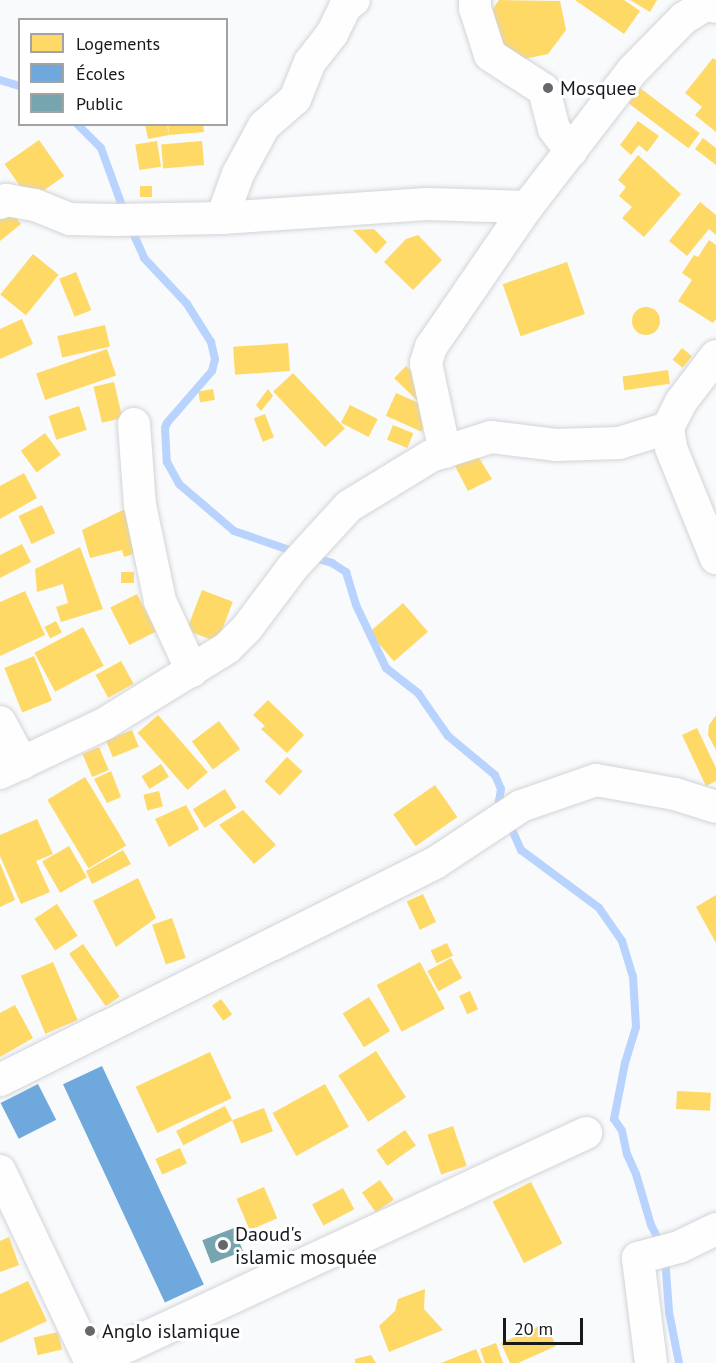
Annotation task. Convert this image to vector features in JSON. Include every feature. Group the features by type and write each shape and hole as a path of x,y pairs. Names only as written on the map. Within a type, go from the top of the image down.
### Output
{"street":[{"path":"222,218 238,174 264,126 295,99 310,62 332,33 345,7 354,0"},
{"path":"475,0 475,8 490,55 544,90 554,129 571,150"},
{"path":"446,452 426,363 431,347 527,207 633,70 684,18 709,4"},
{"path":"0,203 6,200 35,205 70,219 222,218 427,204 527,207"},
{"path":"716,356 681,402 668,428 671,448 716,558"},
{"path":"134,424 140,504 160,601 192,671"},
{"path":"0,722 11,768 104,724 192,671 228,648 247,628 301,557 349,506 431,456 491,437 556,445 618,443 668,428"},
{"path":"0,1080 435,863 521,806 596,780 675,795 716,807"},
{"path":"0,1171 91,1363 586,1133"},
{"path":"651,1363 638,1258 679,1247 716,1229"}],"building: Logements":[{"path":"499,0 560,1 566,30 548,54 519,60 495,43 490,13"},
{"path":"575,0 624,0 640,11 624,34"},
{"path":"630,0 657,0 650,12"},
{"path":"713,58 716,60 716,132 695,115 702,107 685,93"},
{"path":"640,88 700,133 688,148 629,103"},
{"path":"638,121 659,136 647,152 639,145 631,155 620,145"},
{"path":"145,126 167,126 169,135 148,139"},
{"path":"168,126 203,126 204,132 169,135"},
{"path":"703,138 716,148 716,165 695,149"},
{"path":"39,140 64,176 30,200 5,164"},
{"path":"157,141 161,167 139,170 135,144"},
{"path":"202,141 204,165 163,168 161,145"},
{"path":"638,155 681,194 644,237 622,218 632,207 619,196 626,187 618,180"},
{"path":"140,186 152,186 152,197 140,197"},
{"path":"700,202 716,215 716,235 709,229 687,256 669,241"},
{"path":"10,210 21,224 0,241 0,218"},
{"path":"374,229 387,242 376,254 353,230"},
{"path":"418,235 442,260 413,290 384,262 406,239"},
{"path":"709,240 716,245 716,319 713,323 678,301 692,280 682,273 694,255 698,257"},
{"path":"33,254 59,275 26,315 0,294"},
{"path":"567,262 585,314 521,336 503,284"},
{"path":"76,272 91,310 75,317 59,279"},
{"path":"646,307 656,311 660,321 656,331 646,335 636,331 632,321 636,311"},
{"path":"22,319 33,344 0,359 0,329"},
{"path":"105,325 110,346 62,357 57,336"},
{"path":"288,343 290,371 235,375 233,347"},
{"path":"682,348 692,356 683,368 673,360"},
{"path":"107,349 116,375 45,400 36,373"},
{"path":"406,366 429,388 417,400 394,378"},
{"path":"668,370 670,384 624,390 622,376"},
{"path":"293,373 345,429 325,447 273,391"},
{"path":"114,382 122,418 102,423 94,387"},
{"path":"213,389 215,400 200,402 198,392"},
{"path":"268,389 273,396 261,411 256,405"},
{"path":"396,393 432,409 421,432 386,416"},
{"path":"350,405 378,419 369,437 341,423"},
{"path":"79,406 87,430 56,440 49,416"},
{"path":"265,414 274,437 263,442 254,418"},
{"path":"393,425 413,433 407,448 387,440"},
{"path":"45,433 61,455 37,472 21,451"},
{"path":"476,453 492,479 468,491 455,466"},
{"path":"24,473 37,498 0,519 0,486"},
{"path":"42,505 55,533 32,544 18,516"},
{"path":"133,505 136,553 124,557 122,550 90,558 82,530"},
{"path":"22,544 31,562 0,578 0,555"},
{"path":"80,547 103,609 61,622 56,607 68,603 63,584 37,592 35,569"},
{"path":"121,572 134,572 134,583 121,583"},
{"path":"202,590 233,602 217,642 187,630"},
{"path":"25,591 45,635 0,656 0,602"},
{"path":"137,594 156,631 129,645 110,608"},
{"path":"403,603 428,632 394,661 369,633"},
{"path":"56,621 62,633 50,638 44,627"},
{"path":"83,627 104,666 55,692 34,653"},
{"path":"34,656 52,701 22,712 4,668"},
{"path":"121,661 134,684 108,698 96,675"},
{"path":"268,700 304,735 287,753 261,729 265,726 253,715"},
{"path":"158,715 208,772 187,790 138,733"},
{"path":"716,715 716,750 708,735 709,725"},
{"path":"219,721 240,749 213,769 192,741"},
{"path":"697,728 716,768 716,781 706,786 682,735"},
{"path":"132,730 139,747 113,757 106,740"},
{"path":"99,747 109,770 92,777 82,754"},
{"path":"287,757 302,771 280,795 264,781"},
{"path":"161,764 169,777 149,789 141,776"},
{"path":"111,771 121,797 107,803 94,779"},
{"path":"85,777 126,846 88,868 47,800"},
{"path":"435,785 457,817 416,846 393,814"},
{"path":"225,789 237,808 204,828 193,809"},
{"path":"159,791 163,807 147,810 143,795"},
{"path":"186,805 199,829 169,847 155,819"},
{"path":"243,810 276,845 254,864 219,825"},
{"path":"37,819 53,854 36,861 50,892 21,904 0,856 0,835"},
{"path":"69,846 87,877 60,893 42,862"},
{"path":"123,850 131,864 92,884 86,871"},
{"path":"0,863 15,900 0,907"},
{"path":"138,878 156,918 116,947 93,901"},
{"path":"423,894 436,922 420,930 407,902"},
{"path":"716,895 716,943 696,907"},
{"path":"57,904 78,936 55,951 34,919"},
{"path":"172,918 186,958 166,965 152,925"},
{"path":"447,943 453,956 437,963 431,951"},
{"path":"83,944 120,996 106,1006 69,954"},
{"path":"451,958 462,978 439,991 427,971"},
{"path":"53,962 78,1020 45,1034 21,976"},
{"path":"420,962 445,1009 402,1032 377,985"},
{"path":"470,991 478,1009 467,1014 459,996"},
{"path":"369,997 390,1031 364,1047 343,1013"},
{"path":"221,999 232,1014 223,1021 212,1005"},
{"path":"15,1005 33,1038 0,1057 0,1013"},
{"path":"376,1051 406,1097 368,1122 338,1076"},
{"path":"210,1052 232,1098 157,1133 136,1087"},
{"path":"325,1084 349,1127 296,1156 273,1113"},
{"path":"677,1091 711,1093 710,1111 676,1109"},
{"path":"225,1106 232,1120 183,1145 176,1131"},
{"path":"264,1108 273,1131 241,1144 232,1120"},
{"path":"453,1126 467,1166 441,1175 427,1135"},
{"path":"405,1130 416,1146 387,1166 376,1150"},
{"path":"180,1148 187,1164 162,1175 155,1159"},
{"path":"380,1180 394,1200 376,1212 362,1193"},
{"path":"531,1182 562,1243 524,1263 493,1202"},
{"path":"264,1187 277,1218 250,1230 236,1199"},
{"path":"343,1188 354,1209 323,1226 312,1204"},
{"path":"9,1237 19,1265 0,1272 0,1241"},
{"path":"28,1281 47,1321 0,1343 0,1294"},
{"path":"425,1289 424,1309 443,1330 389,1352 379,1326 395,1311 398,1299"},
{"path":"546,1323 556,1346 518,1363 510,1363 501,1343"},
{"path":"58,1332 62,1350 38,1355 34,1338"},
{"path":"496,1343 503,1363 485,1363 480,1349"},
{"path":"476,1349 482,1363 441,1363"},
{"path":"371,1355 376,1363 355,1363 355,1359"}],"building: Écoles":[{"path":"102,1066 204,1284 165,1303 63,1084"},
{"path":"38,1084 56,1120 19,1139 1,1103"}],"building: Public":[{"path":"234,1228 243,1251 211,1264 202,1240"}],"waterway":[{"path":"0,80 18,85"},
{"path":"79,126 101,148 125,214"},
{"path":"130,226 144,258 187,304 211,342 215,359 212,371 167,423 165,428 167,462 179,484 234,531 298,553"},
{"path":"310,557 332,563 346,572 356,605 386,668 418,693 448,736 495,775 501,789 499,801 521,850 599,908 622,941 633,976 636,1027 625,1063 614,1119 622,1131 627,1154 636,1174 651,1225 661,1245"},
{"path":"665,1257 669,1312 679,1363"}],"place":[{"name":"Mosquee","path":"548,88"},
{"name":"Daoud's islamic mosquée","path":"223,1245"},
{"name":"Anglo islamique","path":"90,1331"}]}
